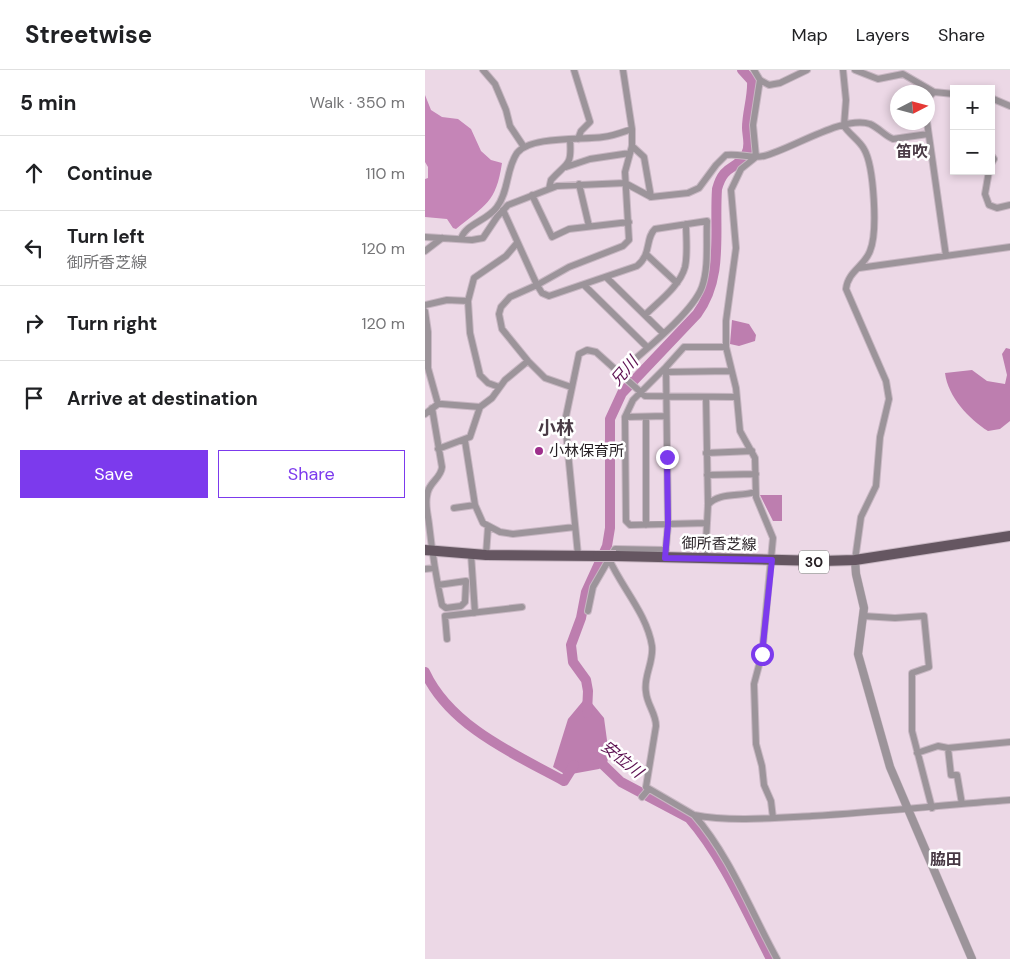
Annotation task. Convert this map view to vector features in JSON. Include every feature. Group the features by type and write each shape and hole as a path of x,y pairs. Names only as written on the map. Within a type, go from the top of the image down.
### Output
{"main road":[{"name":"御所香芝線","path":"429,550 486,555 578,555 612,558 665,554 705,559 855,560 1010,536"}],"street":[{"path":"483,70 495,84 507,110 510,126 524,147"},
{"path":"574,70 590,122 581,131 578,139"},
{"path":"571,387 545,378 528,361 502,329 499,314 501,307 510,297 537,285 569,267 626,244 630,236 625,167 631,150 632,130 623,70"},
{"path":"754,70 765,84 774,84 807,70"},
{"path":"843,70 846,100 844,126 864,149 870,173 873,241 867,258 847,282 848,295 886,381 889,399 880,437 876,486 861,517 855,560 863,616 858,642 858,654 889,767 972,959"},
{"path":"855,70 878,79 897,75 908,76 922,85"},
{"path":"760,80 753,125 754,157 741,170 731,190 735,256 726,320 725,346 736,397 740,431 755,458 757,474 755,492 771,531 772,560 762,654 754,677 754,721 763,780 771,801 773,818"},
{"path":"935,92 950,94"},
{"path":"995,100 1010,106"},
{"path":"425,236 461,239 483,238 503,210 515,202 549,189 579,184 625,183 651,197 695,191 704,183 721,158 726,155 738,154 754,157 767,155 817,134 853,122 869,124 893,139 928,134"},
{"path":"461,239 464,231 483,220 497,208 505,192 515,156 524,147 550,141 606,137 632,130"},
{"path":"928,130 946,256"},
{"path":"566,167 571,156 570,140"},
{"path":"549,189 551,180 566,167 590,159 631,150 644,157 651,197"},
{"path":"988,175 985,188 989,205 997,208 1010,205"},
{"path":"579,184 589,226"},
{"path":"532,195 552,236 569,229 629,222"},
{"path":"503,210 537,285 542,293 549,296 633,269 647,255 651,233 655,229 707,221 705,277 693,302 648,348 619,373"},
{"path":"645,315 677,283 685,267 686,224"},
{"path":"425,251 442,238"},
{"path":"499,387 488,383 480,375 468,322 468,301 474,278 506,256 517,243"},
{"path":"857,268 1010,246"},
{"path":"647,255 677,283"},
{"path":"607,278 663,333"},
{"path":"584,285 648,348"},
{"path":"425,305 447,300 468,301"},
{"path":"425,311 428,368 435,406 438,449 442,472 430,484 427,497 429,550 442,605 445,608 461,606 465,602 466,581 438,585"},
{"path":"707,523 630,525 626,520 625,417 638,392 666,370 685,347 725,346"},
{"path":"578,555 565,421 577,358 583,351 596,352 638,392 651,398 736,397"},
{"path":"438,449 465,441 473,432 480,407 492,398 499,387 528,361"},
{"path":"666,370 731,371"},
{"path":"665,554 668,524 666,370"},
{"path":"705,559 708,506 706,397"},
{"path":"425,414 435,406 480,407"},
{"path":"625,417 666,416"},
{"path":"646,417 646,525"},
{"path":"465,441 475,505 479,518 488,527 513,534 575,527"},
{"path":"707,453 752,451"},
{"path":"707,475 757,474"},
{"path":"708,506 717,497 741,496 755,492"},
{"path":"459,515 456,508 475,505"},
{"path":"486,555 488,527"},
{"path":"471,554 475,612"},
{"path":"588,611 593,587 612,558"},
{"path":"612,558 622,587 639,609 651,644 645,692 656,717 656,726 645,784 648,790 694,815 773,818 907,810 1010,800"},
{"path":"425,569 434,568"},
{"path":"447,639 445,616 522,606"},
{"path":"863,616 901,618 924,616 929,667 912,673 912,731 932,808"},
{"path":"917,753 938,746 948,748 1010,742"},
{"path":"948,748 951,775 957,774 962,804"},
{"path":"642,798 648,790"},
{"path":"694,815 727,864 777,959"}],"shaded area":[{"path":"425,95 431,110 442,117 458,119 471,129 481,151 491,160 502,163 496,187 488,202 456,229 453,228 447,219 425,217 425,179 428,178 428,167 425,162"},
{"path":"732,320 749,324 756,335 755,341 739,346 730,344"},
{"path":"1006,348 1010,349 1010,421 1000,429 988,431 967,414 955,399 950,391 945,373 972,370 987,381 1005,384 1007,375 1002,354"},
{"path":"760,495 782,495 782,521 773,521"},
{"path":"583,701 590,701 604,718 609,755 607,763 599,769 566,775 553,767 568,719"}],"waterway":[{"name":"兄川","path":"587,713 588,691 586,680 573,662 571,645 581,618 586,592 607,546 610,528 610,419 622,393 697,314 711,285 716,254 717,189 723,175 742,159 748,148 747,122 752,81 742,70"},
{"name":"安位川","path":"425,672 436,691 450,708 485,737 564,781 574,765"},
{"name":"安位川","path":"595,757 621,782 689,818 724,868 771,959"}],"place":[{"name":"小林保育所","path":"539,451"}],"district":[{"name":"笛吹","path":"912,151"},
{"name":"小林","path":"556,428"},
{"name":"脇田","path":"946,859"}],"route":[{"path":"667,457 668,524 665,558 772,560 762,654"}]}
